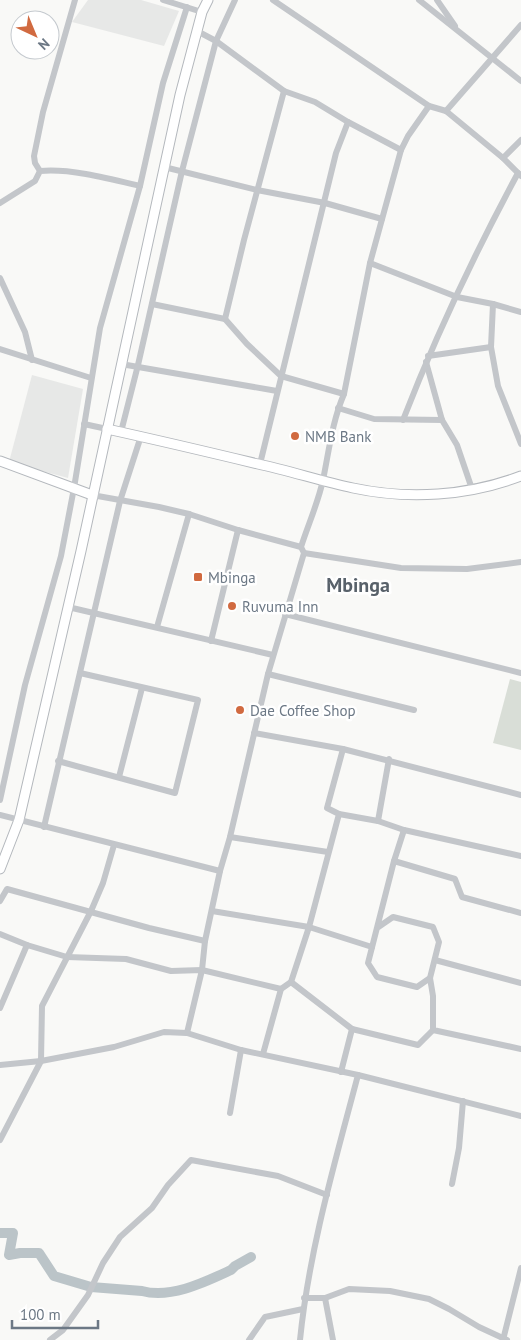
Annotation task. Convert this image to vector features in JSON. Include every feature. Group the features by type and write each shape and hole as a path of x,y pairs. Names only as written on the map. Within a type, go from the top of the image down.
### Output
{"main road":[{"path":"0,869 19,820 68,607 164,167 197,30 202,12 208,0"},
{"path":"107,429 260,464 355,489 395,495 436,495 504,482 521,476"},
{"path":"0,461 92,495"}],"street":[{"path":"40,171 35,163 34,156 43,112 75,0"},
{"path":"163,0 202,12"},
{"path":"121,432 182,171 216,41 235,0"},
{"path":"273,0 430,106 446,111 520,174 500,208 427,359 403,420"},
{"path":"419,0 521,81"},
{"path":"437,0 460,34"},
{"path":"0,800 25,685 61,556 100,328 140,186 162,83 187,7"},
{"path":"446,111 521,25"},
{"path":"197,30 216,41 284,91 314,102 401,150"},
{"path":"225,319 284,91"},
{"path":"188,1033 202,970 205,941 220,871 230,837 273,655 323,481 326,457 338,408 344,394 370,263 401,150 408,136 430,106"},
{"path":"260,464 336,154 348,122"},
{"path":"503,158 521,140"},
{"path":"164,167 382,219"},
{"path":"40,171 53,169 140,186"},
{"path":"0,203 35,181 40,171"},
{"path":"370,263 457,297 521,312"},
{"path":"0,278 25,332 32,360"},
{"path":"152,304 225,319 247,344 281,376 344,394"},
{"path":"493,304 491,346 498,386 521,444"},
{"path":"427,359 491,346"},
{"path":"0,349 91,378"},
{"path":"427,359 442,420 457,445 472,489"},
{"path":"121,364 138,365 277,391"},
{"path":"338,408 374,419 442,420"},
{"path":"84,424 107,429"},
{"path":"44,827 120,500 140,436"},
{"path":"92,495 189,514 302,550 401,568 467,569 521,562"},
{"path":"157,627 189,514"},
{"path":"211,641 238,530"},
{"path":"68,607 273,655"},
{"path":"285,614 521,673"},
{"path":"58,761 175,793 198,700 80,673"},
{"path":"268,674 414,710"},
{"path":"119,777 142,688"},
{"path":"254,733 343,748 521,795"},
{"path":"343,748 327,808 339,814 378,821 404,830 521,856"},
{"path":"378,821 389,760"},
{"path":"263,1054 281,989 291,982 309,927 339,814"},
{"path":"0,815 220,871"},
{"path":"404,830 394,861 368,963 377,977 417,987 430,978"},
{"path":"230,837 328,852"},
{"path":"0,1139 41,1061 42,1006 91,911 103,883 114,845"},
{"path":"394,861 455,878 462,897 521,913"},
{"path":"0,902 7,889 149,928 205,941"},
{"path":"212,911 309,927 372,947"},
{"path":"291,982 352,1029 418,1046 434,1030 433,996 430,978 439,942 433,927 393,917 377,928"},
{"path":"0,934 27,946 67,957 126,959 171,971 202,970 281,989"},
{"path":"0,1008 27,946"},
{"path":"435,960 521,983"},
{"path":"341,1072 352,1029"},
{"path":"434,1030 521,1049"},
{"path":"0,1065 41,1061 114,1047 164,1032 188,1033 241,1050 358,1075 521,1116"},
{"path":"230,1113 241,1050"},
{"path":"300,1340 304,1298 327,1196 358,1075"},
{"path":"452,1184 459,1148 463,1101"},
{"path":"50,1340 63,1330 88,1295 120,1237 152,1208 168,1184 191,1160 278,1176 327,1196"},
{"path":"304,1298 325,1298 349,1289 390,1291 429,1299 504,1339 521,1268"},
{"path":"325,1298 333,1340"},
{"path":"249,1340 266,1317 303,1309"}],"shaded area":[{"path":"88,0 141,0 179,11 164,46 72,22"},
{"path":"32,375 83,389 68,478 9,462"},
{"path":"510,679 521,682 521,750 493,743"}],"waterway":[{"path":"0,1233 13,1233 9,1255 39,1253 54,1276 91,1287 153,1293 176,1291 199,1284 231,1270 251,1257"}],"place":[{"name":"NMB Bank","path":"295,436"},
{"name":"Mbinga","path":"198,577"},
{"name":"Ruvuma Inn","path":"232,606"},
{"name":"Dae Coffee Shop","path":"240,710"}],"district":[{"name":"Mbinga","path":"358,585"}]}
